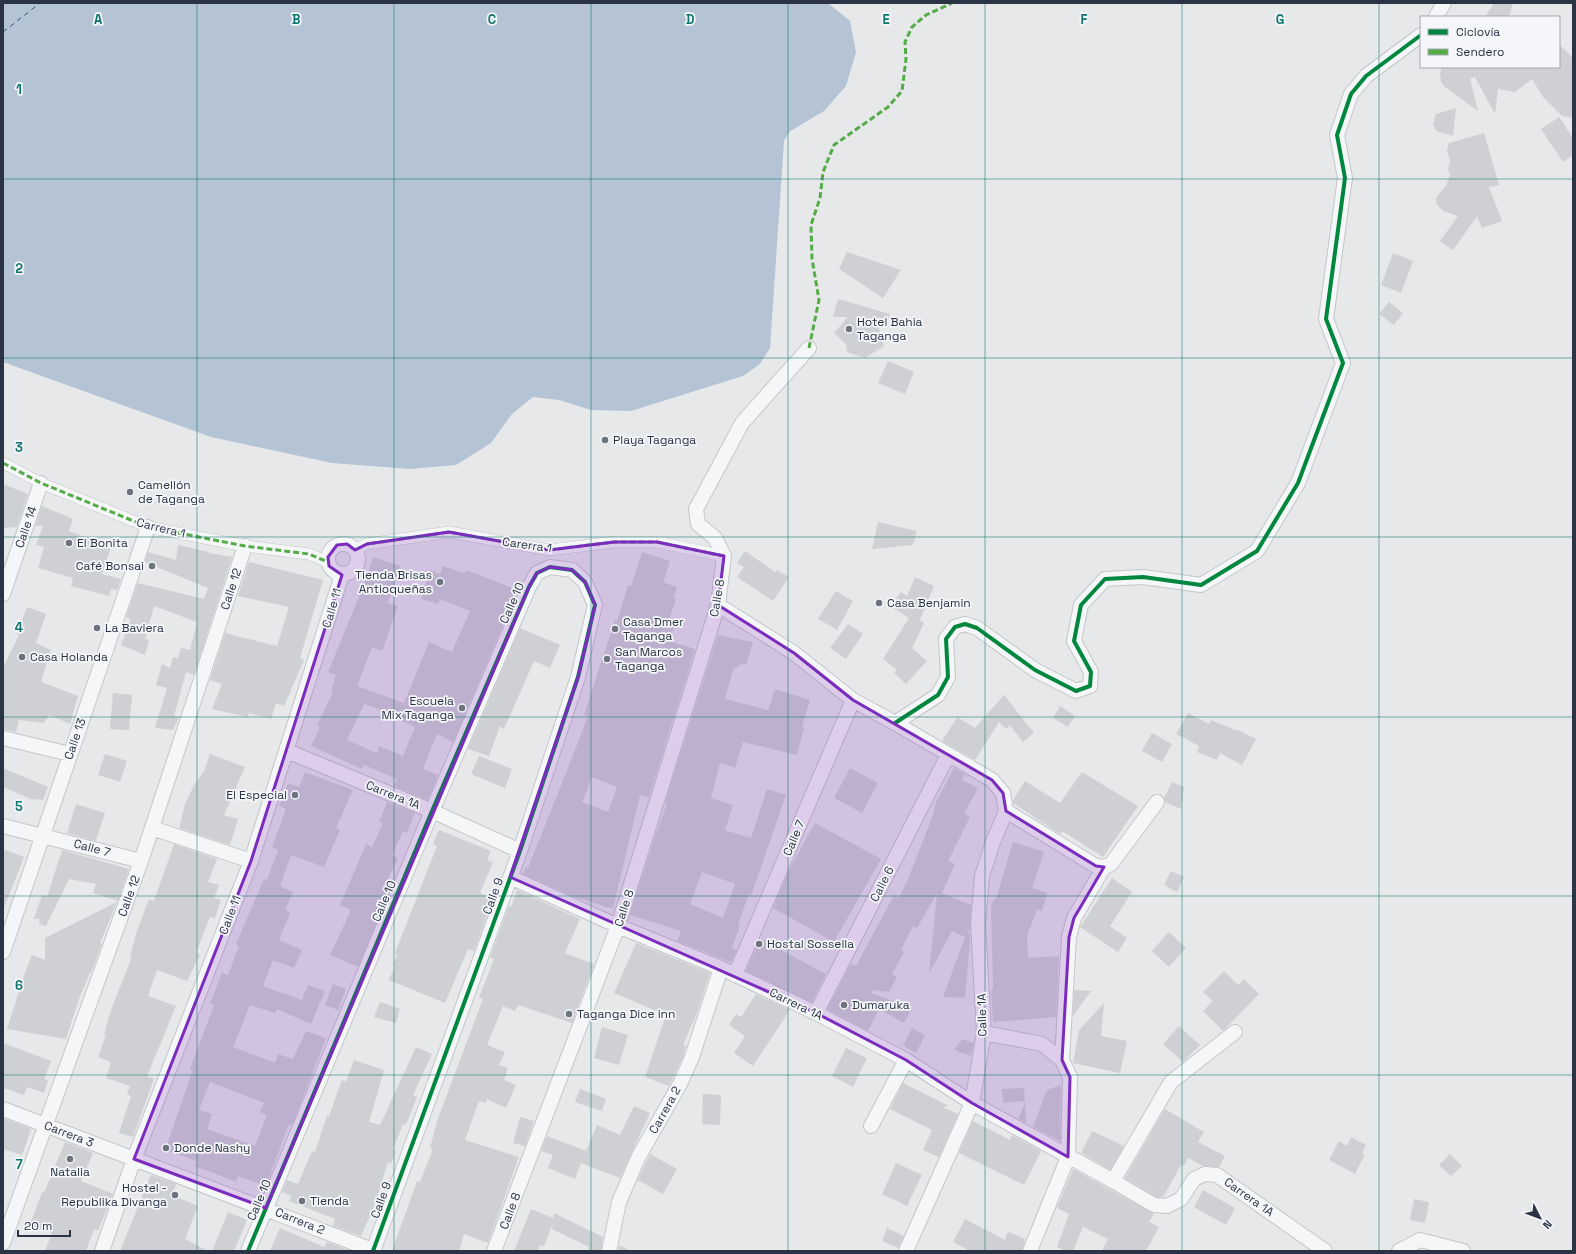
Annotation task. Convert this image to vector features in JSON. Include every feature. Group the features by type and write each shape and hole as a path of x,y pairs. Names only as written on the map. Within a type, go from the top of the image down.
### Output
{"street":[{"path":"1437,16 1444,3"},
{"path":"896,723 938,695 948,677 946,639 955,627 965,624 977,628 1035,670 1076,691 1090,686 1091,672 1074,641 1081,605 1106,579 1143,577 1201,585 1257,551 1298,483 1343,363 1326,319 1345,178 1337,135 1351,94 1366,76 1420,37"},
{"path":"724,556 715,538 698,524 696,509 742,423 809,348"},
{"name":"Carrera 1","path":"3,463 41,483 148,527 245,546 309,554 328,562"},
{"name":"Calle 14","path":"3,594 41,483"},
{"name":"Calle 13","path":"3,952 148,527"},
{"name":"Carerra 1","path":"355,550 366,544 449,532 549,550 614,542 657,542 724,556"},
{"path":"347,544 355,550 358,560 357,565 350,572 342,575 332,570 328,562 329,552 337,545 347,544"},
{"name":"Calle 12","path":"3,1243 142,861 245,546"},
{"name":"Calle 8","path":"494,1251 618,926 718,605 724,556"},
{"name":"Calle 10","path":"248,1251 432,811 529,587 537,573 550,567"},
{"name":"Calle 9","path":"374,1251 520,851 578,678 595,605 585,582 572,570 550,567"},
{"name":"Calle 11","path":"102,1251 134,1159 251,861 342,575"},
{"path":"718,605 794,653 853,700 896,723 992,780 1003,793 1006,811 1096,866 1104,867 1111,864 1157,802"},
{"name":"Calle 7","path":"735,975 853,700"},
{"path":"3,738 70,754"},
{"name":"Carrera 1A","path":"287,751 432,811 520,851"},
{"name":"Calle 6","path":"816,1013 948,755"},
{"name":"Calle 1A","path":"906,1251 972,1104 984,1033 978,922 982,876 993,842 1006,811"},
{"path":"3,826 43,835"},
{"path":"152,828 251,861"},
{"name":"Calle 7","path":"43,835 142,861"},
{"path":"1062,1060 1069,937 1074,918 1104,867"},
{"name":"Carrera 1A","path":"510,877 618,926 721,968 816,1013 906,1060 972,1104 1154,1205 1167,1206 1181,1199 1194,1179 1205,1174 1217,1175 1326,1251"},
{"name":"Carrera 2","path":"609,1251 619,1202 640,1156 680,1084 692,1057 721,968"},
{"path":"1113,1181 1171,1082 1234,1032"},
{"path":"984,1033 1042,1044 1062,1060 1070,1077 1068,1157 1030,1251"},
{"path":"871,1126 906,1060"},
{"name":"Carrera 3","path":"3,1109 134,1159"},
{"name":"Carrera 2","path":"134,1159 266,1208 374,1251"},
{"path":"1399,1251 1420,1240 1463,1251"}],"highlighted area":[{"path":"449,532 549,550 614,542 657,542 724,556 718,605 794,653 853,700 992,780 1003,793 1006,811 1096,866 1104,867 1074,918 1069,937 1062,1060 1070,1077 1068,1157 972,1103 906,1060 816,1013 510,877 578,677 595,605 585,582 572,570 550,567 537,573 529,587 266,1208 134,1159 251,861 342,575 329,566 328,557 337,545 347,544 355,550 367,544"}],"water":[{"path":"3,3 828,3 850,21 856,52 846,86 824,111 789,132 784,141 770,348 760,364 743,376 631,411 591,410 559,400 533,397 512,414 491,443 456,465 410,469 332,463 211,437 3,362"}],"building":[{"path":"1494,3 1513,3 1509,16 1486,16"},
{"path":"1560,45 1573,58 1573,118 1562,116 1543,97 1532,79 1515,92 1498,89 1495,114 1475,77 1470,79 1478,111 1444,86 1441,82 1440,73 1442,68 1560,68"},
{"path":"1456,108 1453,136 1436,131 1433,124 1436,114"},
{"path":"1559,117 1573,138 1573,155 1563,162 1541,129"},
{"path":"1484,133 1499,185 1489,187 1502,221 1482,228 1477,216 1453,250 1440,241 1458,216 1443,211 1437,205 1436,200 1437,196 1446,186 1450,175 1448,169 1450,161 1447,150 1449,143"},
{"path":"847,252 901,270 883,298 839,269"},
{"path":"1393,253 1413,261 1401,293 1381,285"},
{"path":"838,299 890,314 889,318 876,318 884,346 865,358 847,352 846,344 834,333 848,317 833,317"},
{"path":"1389,302 1403,313 1394,325 1379,314"},
{"path":"888,361 914,372 905,394 878,383"},
{"path":"3,484 28,494 17,527 3,528"},
{"path":"42,506 73,519 69,531 111,547 102,574 121,579 117,590 111,589 109,596 71,586 73,578 38,568 44,547 36,545 43,526 35,526"},
{"path":"878,522 917,531 913,545 872,549"},
{"path":"178,545 232,557 194,675 186,672 174,716 179,717 173,730 155,728 167,688 156,685 162,664 170,668 173,657 178,658 181,648 190,650 197,622 154,606 145,639 149,640 145,655 121,645 131,619 126,617 138,583 204,599 208,588 145,562 148,552 176,560"},
{"path":"745,551 775,572 777,570 789,577 773,601 737,577 744,567 737,563"},
{"path":"642,552 670,561 663,582 677,587 673,599 676,599 668,623 675,625 669,641 695,649 649,797 640,795 613,909 575,897 523,874 526,867 528,868 588,716 584,715 615,620 617,621 628,585 631,586","holes":["592,777 617,787 608,812 582,802"]},
{"path":"373,557 400,566 388,603 398,606 382,651 372,647 357,686 404,703 429,642 452,652 470,611 440,599 438,604 421,599 430,570 440,574 443,566 464,573 466,570 518,590 453,742 437,734 423,769 438,775 428,800 394,786 397,779 364,765 362,769 311,746 320,727 317,726 333,692 331,691 336,675 328,672 361,594","holes":["364,704 398,716 397,719 415,727 403,756 379,746 377,753 347,740"]},
{"path":"249,562 323,580 300,658 304,660 284,706 276,703 271,719 249,713 248,717 212,709 222,684 210,680 225,633 277,646 289,607 238,596"},
{"path":"915,577 934,586 920,620 924,623 912,648 927,661 906,684 894,673 897,670 883,659 909,618 891,606 901,592 907,596"},
{"path":"836,591 853,601 837,630 818,619"},
{"path":"27,607 46,614 36,643 51,650 41,682 78,696 70,724 49,715 44,723 19,720 16,732 3,729 3,667 19,635 17,634"},
{"path":"848,624 863,634 846,659 830,648"},
{"path":"520,628 560,645 550,668 534,661 504,729 500,726 489,756 468,749"},
{"path":"718,635 753,642 746,665 741,664 733,670 725,699 768,710 775,689 810,700 802,727 804,728 797,755 743,742 735,768 720,763 711,798 733,805 725,830 751,838 767,789 786,795 751,896 749,894 738,924 740,926 732,948 737,950 731,962 677,941 681,931 630,915 667,803 665,803","holes":["702,872 735,884 723,918 690,904"]},
{"path":"113,693 132,695 129,730 110,729"},
{"path":"1004,695 1034,733 1023,742 1010,725 1006,729 999,722 975,760 942,741 957,717 975,728"},
{"path":"1060,706 1075,716 1068,727 1053,718"},
{"path":"1188,713 1209,724 1211,720 1238,730 1256,739 1242,765 1220,753 1217,760 1197,752 1199,746 1176,734"},
{"path":"1152,733 1172,744 1162,762 1142,751"},
{"path":"105,754 127,761 120,782 98,775"},
{"path":"210,754 245,767 224,815 238,819 230,845 179,828 185,804 194,785 204,771"},
{"path":"479,756 512,769 505,788 471,774"},
{"path":"3,768 48,787 43,800 31,799 3,787"},
{"path":"850,768 878,783 862,813 834,798"},
{"path":"954,768 965,774 962,780 978,788 964,813 970,817 948,861 955,864 942,893 971,905 970,928 968,933 970,933 970,940 965,998 943,997 965,937 952,931 929,974 937,893 917,928 913,926 901,950 904,952 892,974 897,977 889,992 872,990 871,993 912,1008 904,1023 879,1009 868,1031 827,1009 851,964 856,966 894,895 899,898 933,815 936,802"},
{"path":"305,772 353,790 336,828 340,830 324,867 291,855 280,886 293,892 285,910 290,913 279,940 302,950 294,968 273,960 263,986 302,1000 308,985 325,991 311,1024 277,1009 275,1013 250,1005 233,1047 275,1063 278,1054 293,1059 306,1031 326,1038 292,1125 289,1124 266,1186 238,1176 236,1182 195,1166 197,1161 165,1150 193,1070 190,1069 214,1005 210,1004 222,973 228,975 239,946 236,944 264,879 267,880 278,850 272,847 286,809 279,806 288,783 299,787","holes":["210,1082 264,1103 260,1112 267,1115 255,1146 207,1129 212,1114 199,1110"]},
{"path":"1082,772 1138,806 1103,857 1062,831 1060,834 1013,803 1013,800 1025,781 1060,803"},
{"path":"1172,782 1184,787 1181,809 1165,802 1164,798"},
{"path":"387,802 415,813 407,833 403,831 392,855 398,858 388,879 394,881 358,967 330,955 351,910 340,905 366,844 372,847 383,823 379,822"},
{"path":"76,804 105,813 96,841 67,833"},
{"path":"815,823 881,859 834,942 773,908 790,868"},
{"path":"439,830 491,851 487,860 493,862 480,893 493,899 474,951 468,949 445,1003 389,980 395,966 393,965 397,954 395,953 437,846 433,844"},
{"path":"1013,842 1044,852 1032,888 1047,893 1042,911 1037,910 1027,936 1028,958 1059,956 1056,1017 993,1022 991,991 993,988 991,907 994,899 996,899"},
{"path":"174,844 217,859 208,882 219,885 214,898 221,900 215,918 210,917 196,953 200,955 187,981 157,970 148,996 176,1006 147,1076 154,1079 133,1137 119,1133 131,1096 127,1094 130,1086 106,1078 111,1062 98,1057 106,1035 104,1035 111,1010 132,957 130,956 137,931 149,899 154,901"},
{"path":"3,849 24,857 4,908 3,908"},
{"path":"62,850 129,869 118,901 93,893 96,884 69,879 46,926 39,924 40,919 34,919 42,895 47,897"},
{"path":"1171,871 1184,877 1177,892 1164,885"},
{"path":"1112,878 1132,892 1110,926 1127,938 1118,952 1080,927"},
{"path":"517,890 580,919 565,953 594,964 572,1023 518,1005 515,1011 503,1006 487,1045 505,1052 499,1065 508,1068 504,1080 516,1085 506,1108 487,1099 486,1103 479,1101 465,1140 519,1157 488,1243 464,1234 459,1251 392,1251 417,1181 420,1182 433,1149 430,1148 437,1121 483,999 479,998 494,959 490,958 509,906 511,907"},
{"path":"117,902 100,943 102,944 91,973 80,996 66,1039 7,1029 32,955 45,960 45,938"},
{"path":"1169,932 1186,948 1169,967 1152,951"},
{"path":"760,939 826,974 812,1002 746,971"},
{"path":"636,943 710,973 697,1013 683,1045 686,1046 683,1057 669,1086 645,1077 666,1015 614,993"},
{"path":"1224,971 1238,985 1244,979 1259,994 1223,1031 1203,1011 1213,1001 1203,992"},
{"path":"333,984 346,989 338,1010 325,1005"},
{"path":"1074,990 1091,991 1073,1016"},
{"path":"756,994 790,1010 753,1066 734,1053 745,1036 729,1025 736,1014 741,1017"},
{"path":"380,1002 400,1009 396,1023 374,1017"},
{"path":"1104,1003 1101,1036 1127,1041 1120,1073 1073,1063 1079,1030"},
{"path":"1179,1026 1200,1045 1183,1062 1163,1044"},
{"path":"602,1027 628,1035 619,1065 594,1058"},
{"path":"912,1028 925,1035 916,1053 903,1046"},
{"path":"962,1039 974,1043 971,1056 954,1050"},
{"path":"3,1043 51,1061 44,1079 48,1080 44,1093 27,1087 24,1095 3,1088"},
{"path":"416,1047 432,1054 413,1095 417,1097 406,1125 403,1124 393,1149 396,1151 391,1164 388,1162 375,1204 361,1236 333,1226 335,1219 289,1201 291,1196 282,1192 287,1180 298,1184 312,1151 315,1152 327,1116 329,1116 342,1080 346,1082 354,1060 384,1070 369,1122 380,1125"},
{"path":"846,1048 867,1058 853,1087 832,1076"},
{"path":"903,1083 949,1106 943,1107 958,1114 939,1157 923,1150 932,1130 890,1109"},
{"path":"1061,1085 1060,1141 1033,1127 1047,1090"},
{"path":"1024,1088 1025,1101 1003,1103 1002,1089"},
{"path":"580,1089 606,1099 602,1111 575,1102"},
{"path":"703,1094 721,1095 720,1125 702,1124"},
{"path":"1025,1103 1026,1123 1018,1119"},
{"path":"634,1106 650,1113 620,1178 581,1163 575,1179 548,1168 553,1155 541,1151 547,1136 586,1151 597,1125 620,1135"},
{"path":"1165,1109 1204,1132 1198,1142 1225,1156 1219,1167 1203,1166 1188,1158 1184,1166 1181,1165 1163,1197 1157,1197 1125,1178"},
{"path":"520,1117 534,1121 525,1146 513,1143"},
{"path":"3,1118 31,1129 22,1155 3,1149"},
{"path":"973,1121 1010,1140 1012,1135 1041,1151 1024,1185 959,1153"},
{"path":"1092,1131 1124,1146 1110,1170 1081,1153"},
{"path":"1351,1137 1366,1145 1362,1153 1365,1154 1355,1174 1329,1160 1339,1141 1347,1146"},
{"path":"65,1142 93,1153 81,1181 113,1194 98,1231 94,1229 86,1251 45,1251 52,1233 30,1225 42,1192 44,1193"},
{"path":"650,1154 677,1169 663,1194 638,1180"},
{"path":"1450,1154 1462,1166 1451,1176 1439,1165"},
{"path":"896,1163 922,1175 907,1206 882,1194"},
{"path":"1073,1169 1154,1214 1149,1222 1159,1227 1146,1251 1102,1251 1108,1239 1083,1227 1073,1251 1066,1251 1057,1247 1069,1214 1057,1208"},
{"path":"151,1175 176,1184 172,1195 198,1206 185,1239 208,1251 120,1251"},
{"path":"1203,1190 1235,1208 1226,1225 1194,1207"},
{"path":"1414,1199 1429,1202 1425,1223 1410,1220"},
{"path":"531,1209 553,1218 554,1213 603,1237 601,1251 588,1251 589,1247 552,1229 553,1223 544,1246 540,1245 538,1251 514,1251"},
{"path":"228,1212 247,1220 234,1251 212,1251"},
{"path":"965,1219 1005,1240 1008,1232 1025,1239 1022,1251 970,1251 953,1242"},
{"path":"280,1228 324,1247 327,1242 351,1251 270,1251"},
{"path":"887,1228 904,1236 898,1248 882,1241"},
{"path":"619,1245 631,1251 618,1251"}],"ferry route":[{"path":"3,32 40,3"}],"marked path":[{"path":"809,348 819,300 812,259 811,225 820,198 823,172 834,145 888,107 902,91 906,59 905,42 912,27 926,15 952,3"},
{"path":"3,463 41,483 148,527 245,546 309,554 328,562"},
{"path":"355,550 367,544 449,532 549,550 614,542 657,542 724,556"}],"cycle path":[{"path":"895,723 938,695 948,677 946,639 955,627 965,624 977,628 1035,670 1076,691 1090,686 1091,672 1074,641 1081,605 1105,579 1143,577 1201,585 1257,551 1298,483 1343,363 1326,319 1345,178 1337,135 1351,94 1366,76 1420,36"},
{"path":"248,1251 432,811 529,587 537,573 550,567 572,570 585,582 595,605 578,677 520,851 373,1251"}],"place":[{"name":"Hotel Bahia Taganga","path":"849,329"},
{"name":"Playa Taganga","path":"605,440"},
{"name":"Camellón de Taganga","path":"130,492"},
{"name":"El Bonita","path":"69,543"},
{"name":"Café Bonsai","path":"152,566"},
{"name":"Tienda Brisas Antioqueñas","path":"440,582"},
{"name":"Casa Benjamin","path":"879,603"},
{"name":"La Baviera","path":"97,628"},
{"name":"Casa Dmer Taganga","path":"615,629"},
{"name":"Casa Holanda","path":"22,657"},
{"name":"San Marcos Taganga","path":"607,659"},
{"name":"Escuela Mix Taganga","path":"462,708"},
{"name":"El Especial","path":"295,795"},
{"name":"Hostal Sossella","path":"759,944"},
{"name":"Dumaruka","path":"844,1005"},
{"name":"Taganga Dice inn","path":"569,1014"},
{"name":"Donde Nashy","path":"166,1148"},
{"name":"Natalia","path":"70,1159"},
{"name":"Hostel - Republika Divanga","path":"175,1195"},
{"name":"Tienda","path":"302,1201"}]}
